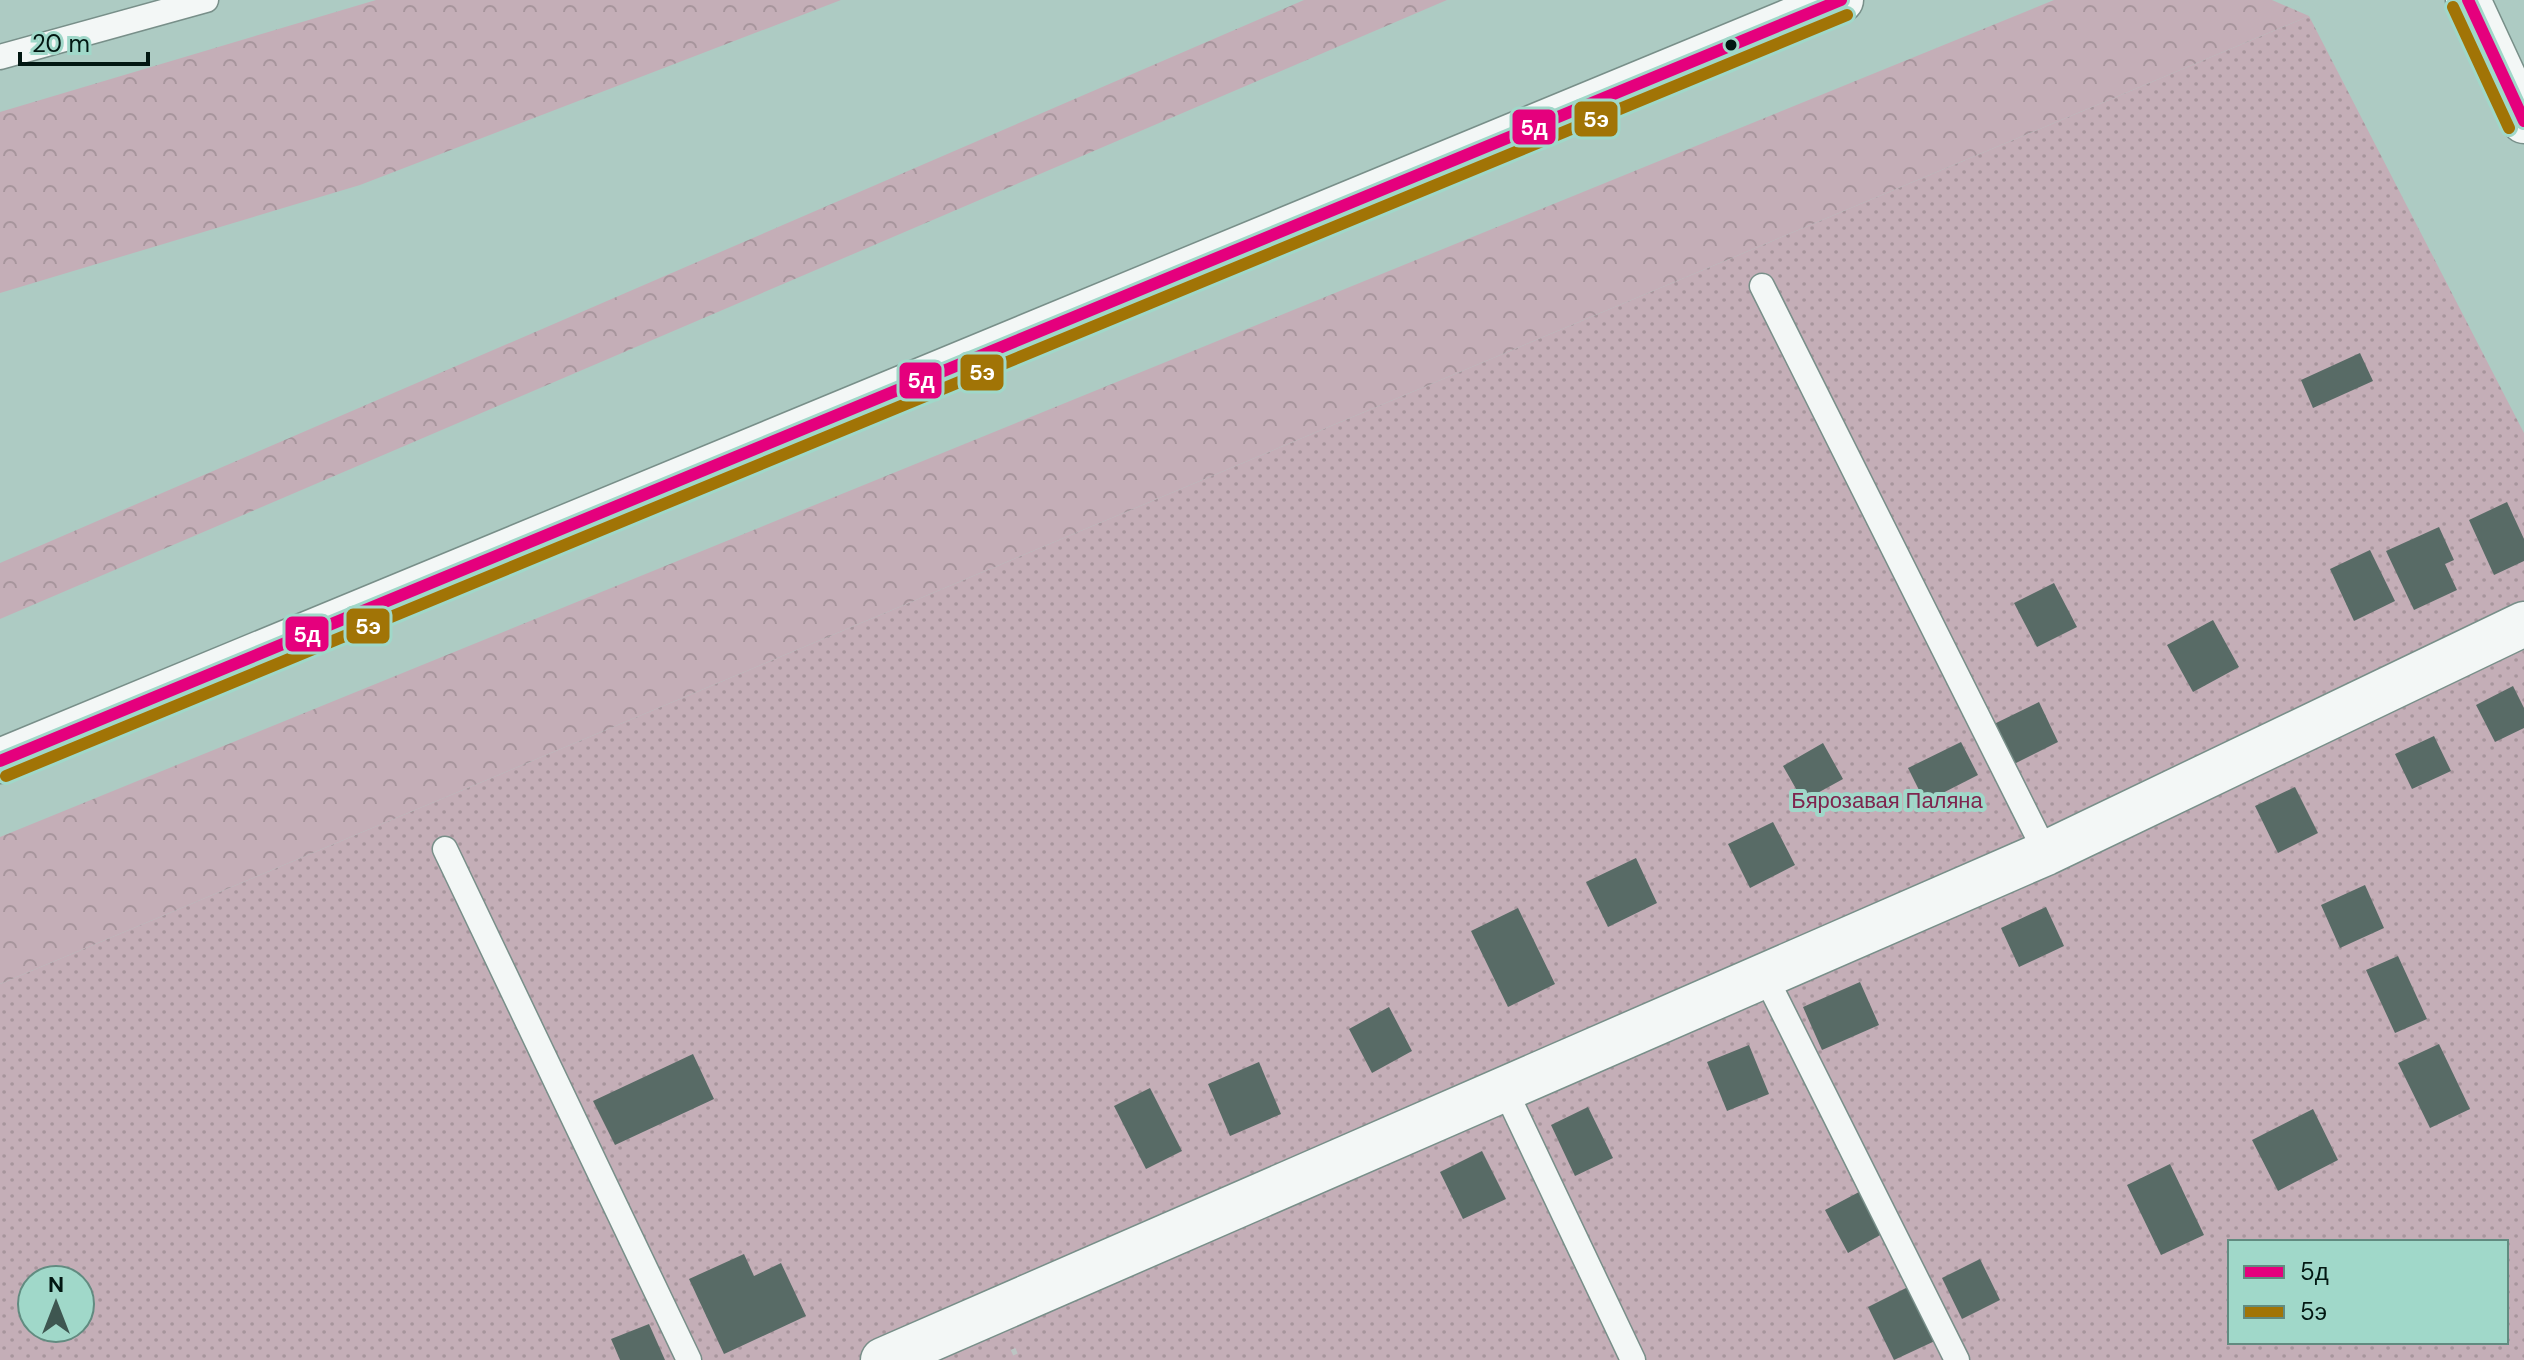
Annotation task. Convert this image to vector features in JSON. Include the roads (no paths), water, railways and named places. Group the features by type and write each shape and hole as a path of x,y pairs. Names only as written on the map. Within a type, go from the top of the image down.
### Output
{"street":[{"path":"0,761 1841,0"},
{"path":"2468,0 2524,121"},
{"path":"883,1360 2046,853 2524,624"}],"lane":[{"path":"0,57 206,0"},
{"path":"1762,286 2046,853"},
{"path":"445,849 689,1360"},
{"path":"1765,976 1957,1360"},
{"path":"1505,1090 1633,1360"}],"park label":[{"name":"Бярозавая Паляна","path":"1887,800"}]}
